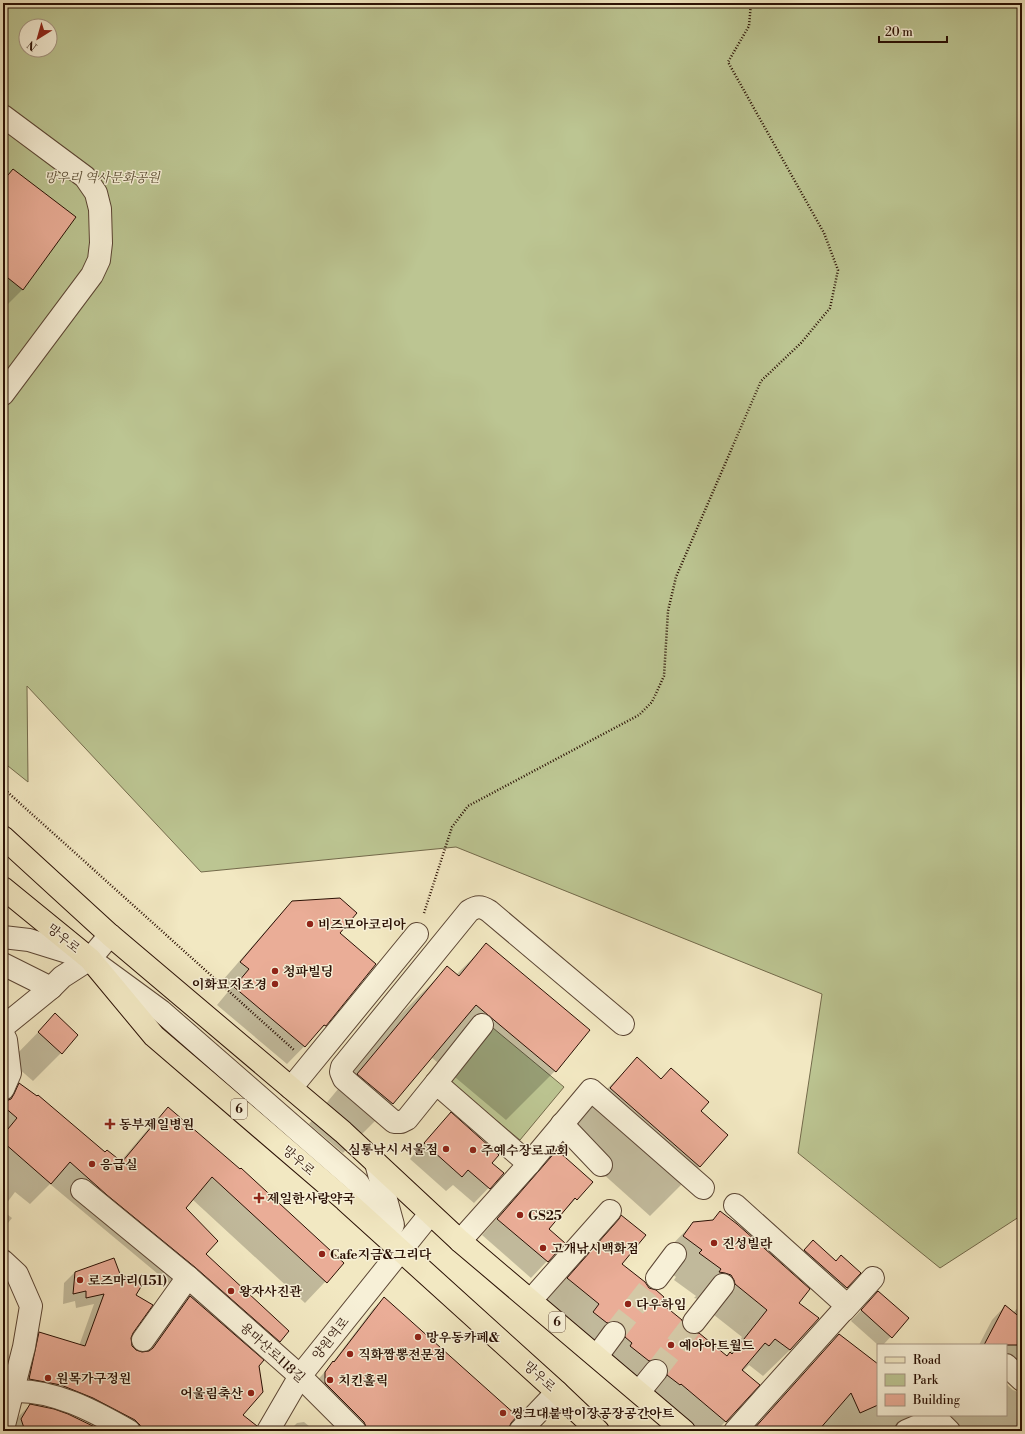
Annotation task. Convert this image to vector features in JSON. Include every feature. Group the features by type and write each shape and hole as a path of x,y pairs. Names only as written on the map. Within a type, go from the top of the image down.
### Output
{"main road":[{"name":"6","path":"3,837 110,935 343,1132 460,1241 684,1431"},
{"name":"망우로","path":"3,888 90,958 154,1036 345,1200 598,1431"}],"street":[{"path":"3,116 85,177 96,193 100,209 101,243 99,260 92,275 3,394"},
{"path":"482,1025 436,1083 402,1122 394,1122 344,1079 341,1072 342,1067 469,911 475,907 482,907 489,911 623,1024"},
{"path":"292,1088 417,934"},
{"path":"3,1027 62,978 90,958 110,935"},
{"path":"3,937 29,940 90,958"},
{"path":"3,964 51,988"},
{"path":"3,1034 6,1040 10,1073 3,1089"},
{"path":"436,1083 529,1164"},
{"path":"460,1241 529,1164 591,1090 703,1188"},
{"path":"562,1124 601,1165"},
{"path":"376,1163 400,1250"},
{"name":"용마산로118길","path":"82,1190 188,1277 300,1376 355,1431"},
{"path":"735,1205 843,1302 846,1307 844,1310"},
{"path":"531,1300 610,1211"},
{"name":"양원역로","path":"268,1431 300,1376 430,1214"},
{"path":"657,1278 675,1254"},
{"path":"3,1261 17,1274 31,1306 24,1347 3,1429"},
{"path":"143,1340 188,1277"},
{"path":"735,1431 873,1278"},
{"path":"694,1322 723,1285"},
{"path":"597,1356 614,1333"},
{"path":"1007,1366 1022,1380"},
{"path":"639,1392 656,1371"},
{"path":"12,1391 26,1391 71,1402 120,1429"},
{"path":"520,1431 557,1392"},
{"path":"906,1431 934,1419 939,1421 949,1431"}],"path":[{"path":"417,934 452,827 468,806 639,715 652,702 664,676 668,611 676,577 761,381 801,343 830,308 838,270 824,233 728,62 749,26 751,3"},
{"path":"3,788 296,1052"}],"green space":[{"name":"망우리 역사문화공원","path":"3,3 1022,3 1022,1215 940,1268 798,1153 822,994 456,847 201,872 27,686 28,782 3,762"},
{"path":"493,1028 564,1087 520,1140 449,1081"}],"building":[{"path":"13,169 76,217 23,290 3,274 3,181"},
{"name":"청파빌딩","path":"340,898 357,913 340,933 376,964 326,1026 324,1025 305,1047 234,987 249,969 240,962 292,901"},
{"path":"486,943 590,1030 556,1072 476,1005 393,1104 357,1074 447,966 459,976"},
{"path":"55,1013 78,1035 62,1054 38,1032"},
{"path":"637,1057 661,1079 671,1068 709,1102 701,1111 728,1135 700,1167 610,1088"},
{"path":"19,1083 37,1096 38,1095 105,1152 107,1150 122,1162 168,1107 240,1169 241,1168 344,1263 327,1283 212,1177 186,1208 218,1241 206,1254 289,1331 280,1342 196,1268 107,1195 70,1162 51,1184 3,1142 3,1135 17,1118 3,1106 6,1101 11,1099"},
{"path":"451,1112 499,1155 492,1163 504,1173 490,1189 468,1170 462,1177 424,1143"},
{"path":"557,1150 593,1182 577,1200 575,1198 549,1229 565,1243 548,1262 497,1219"},
{"path":"720,1211 737,1224 810,1289 799,1303 819,1318 790,1350 775,1339 769,1346 765,1343 742,1370 760,1385 726,1422 681,1384 680,1385 667,1375 668,1367 664,1361 658,1359 649,1361 630,1346 632,1343 625,1337 626,1328 622,1323 615,1321 607,1323 593,1312 599,1304 567,1278 621,1215 646,1235 622,1264 645,1282 649,1288 656,1290 664,1297 660,1302 682,1320 682,1326 686,1332 692,1334 699,1333 727,1356 730,1352 732,1354 767,1310 735,1284 731,1275 719,1272 721,1269 699,1253 702,1250 683,1236 693,1222 713,1220"},
{"path":"813,1240 836,1261 841,1255 861,1273 847,1288 804,1250"},
{"path":"114,1258 120,1274 142,1285 136,1295 153,1305 131,1338 132,1346 136,1350 142,1352 149,1351 153,1348 190,1296 264,1360 259,1366 263,1392 243,1415 257,1426 256,1431 141,1431 140,1425 135,1420 93,1398 61,1385 29,1379 39,1332 85,1346 104,1294 86,1298 86,1291 73,1294 75,1272"},
{"path":"878,1291 909,1318 892,1338 861,1310"},
{"path":"384,1297 517,1416 511,1423 508,1431 368,1431 364,1422 325,1383 325,1372"},
{"path":"1005,1305 1022,1319 1022,1345 985,1344"},
{"path":"839,1334 877,1363 877,1405 860,1413 851,1393 818,1431 752,1431"},
{"path":"30,1404 54,1409 68,1414 103,1431 25,1431 21,1419"}],"tunnel":[{"path":"614,1333 657,1278"},
{"path":"656,1371 694,1322"}],"place":[{"name":"비즈모아코리아","path":"310,924"},
{"name":"청파빌딩","path":"275,971"},
{"name":"이화묘지조경","path":"275,984"},
{"name":"동부제일병원","path":"110,1124"},
{"name":"심통낚시 서울점","path":"446,1149"},
{"name":"주예수장로교회","path":"473,1150"},
{"name":"응급실","path":"92,1164"},
{"name":"제일한사랑약국","path":"259,1198"},
{"name":"GS25","path":"520,1215"},
{"name":"진성빌라","path":"714,1243"},
{"name":"고개낚시백화점","path":"543,1248"},
{"name":"Cafe지금&그리다","path":"322,1254"},
{"name":"로즈마리(151)","path":"80,1280"},
{"name":"왕자사진관","path":"231,1291"},
{"name":"다우하임","path":"628,1304"},
{"name":"망우동카페&","path":"418,1337"},
{"name":"예아아트월드","path":"671,1345"},
{"name":"직화짬뽕전문점","path":"350,1354"},
{"name":"원목가구정원","path":"48,1378"},
{"name":"치킨홀릭","path":"330,1380"},
{"name":"어울림축산","path":"251,1393"},
{"name":"씽크대붙박이장공장공간아트","path":"503,1413"}]}
